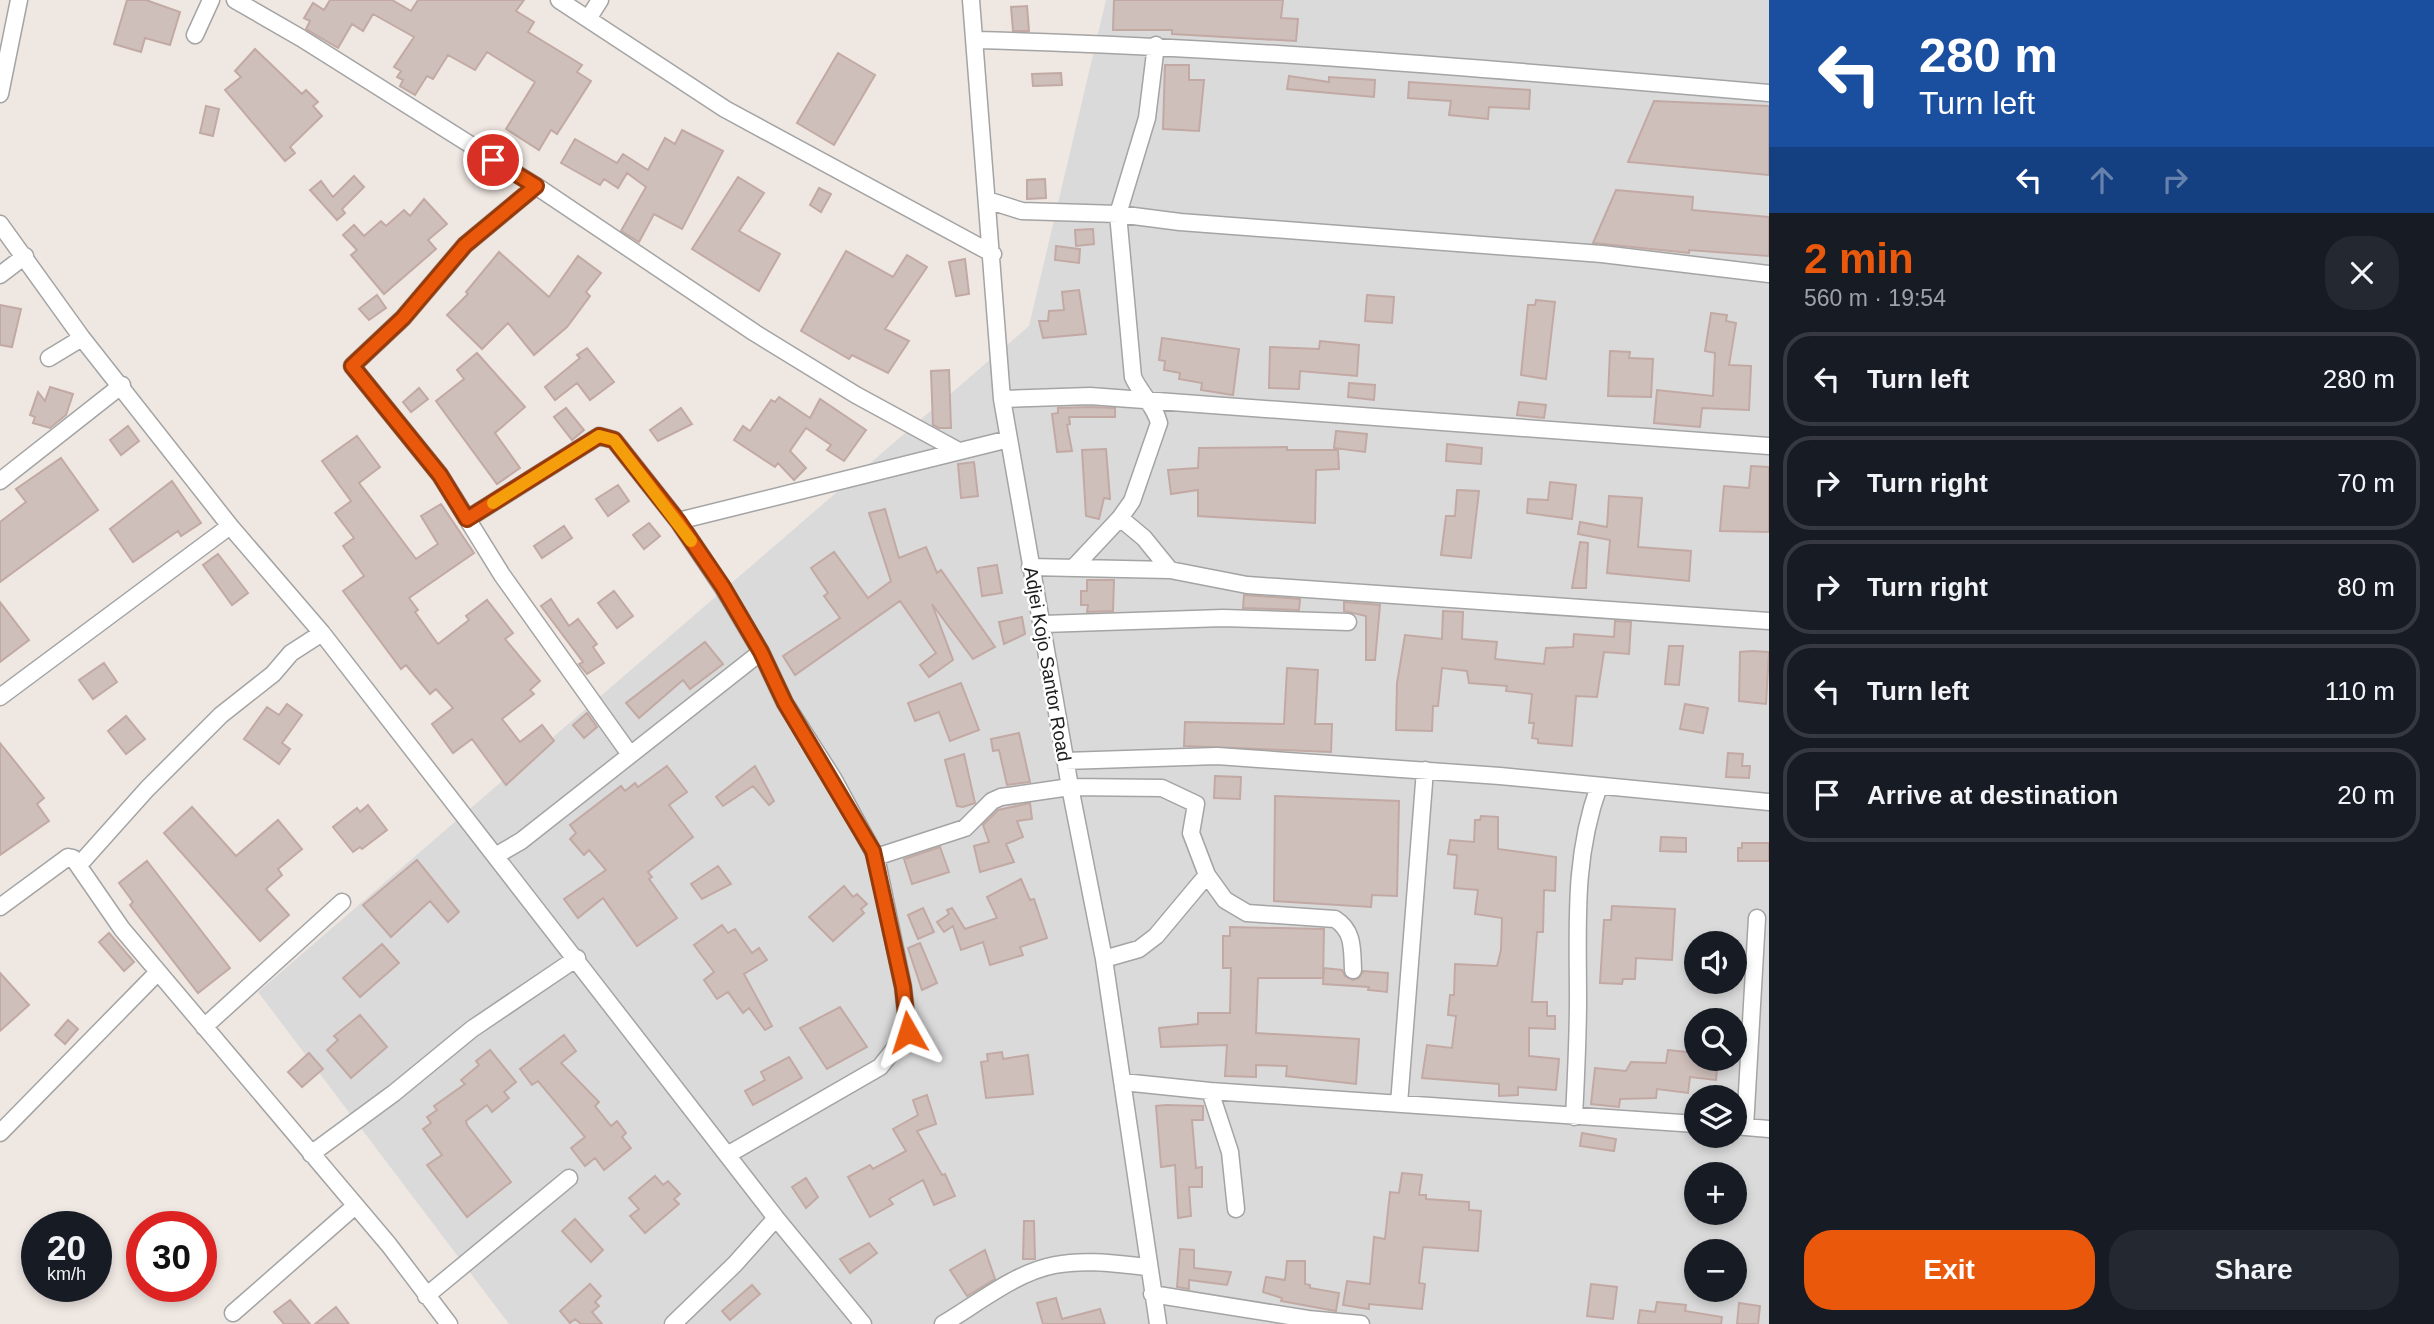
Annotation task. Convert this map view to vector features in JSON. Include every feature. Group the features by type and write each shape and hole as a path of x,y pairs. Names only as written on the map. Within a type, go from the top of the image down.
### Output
{"street":[{"path":"0,94 19,0"},
{"path":"195,35 211,0"},
{"path":"235,0 301,38 536,186 754,333 856,395 957,450"},
{"path":"559,0 725,109 993,254"},
{"path":"588,19 600,0"},
{"name":"Adjei Kojo Santor Road","path":"971,0 986,200 993,254 1002,399 1065,761 1104,959 1158,1324"},
{"path":"975,40 1156,46 1472,67 1769,93"},
{"path":"1075,566 1120,518 1132,501 1159,423 1157,414 1133,377 1118,214 1147,118 1156,46"},
{"path":"536,186 465,245 403,318 352,366 440,475 502,575 629,753"},
{"path":"986,200 1022,211 1118,214 1180,222 1602,254 1769,274"},
{"path":"0,224 82,338 122,385 230,526 322,633 577,958 776,1218 863,1324"},
{"path":"0,275 25,256"},
{"path":"49,358 82,338"},
{"path":"0,481 122,385"},
{"path":"1002,399 1090,396 1769,446"},
{"path":"467,519 599,436 614,440 678,521 761,652 785,703 833,778 876,857 903,987 908,1032 880,1068 729,1154"},
{"path":"678,521 877,474 957,450 1009,439"},
{"path":"1120,518 1144,538 1170,570"},
{"path":"0,698 230,526"},
{"path":"1030,567 1170,570 1247,585 1769,621"},
{"path":"1043,624 1223,618 1348,622"},
{"path":"79,864 140,796 221,715 273,674 291,653 322,633"},
{"path":"497,855 522,841 629,753 761,652"},
{"path":"1065,761 1217,755 1425,770 1769,802"},
{"path":"1399,1104 1425,770"},
{"path":"1574,1117 1578,997 1575,939 1581,848 1600,786"},
{"path":"876,857 965,828 992,801 1001,797 1070,787 1162,788 1196,804 1191,833 1207,875 1225,900 1247,913 1327,917 1342,923 1351,939 1353,970"},
{"path":"0,907 68,857 74,858 122,929 389,1245 449,1324"},
{"path":"1104,959 1139,948 1156,936 1207,875"},
{"path":"204,1027 342,902"},
{"path":"1743,1085 1757,918"},
{"path":"311,1154 394,1093 472,1029 577,958"},
{"path":"0,1133 158,972"},
{"path":"1124,1082 1210,1091 1684,1123"},
{"path":"1210,1091 1230,1152 1236,1209"},
{"path":"1747,1127 1769,1129"},
{"path":"426,1296 569,1178"},
{"path":"233,1313 355,1206"},
{"path":"673,1324 735,1264 776,1218"},
{"path":"943,1324 1019,1279 1052,1265 1084,1262 1148,1267"},
{"path":"1152,1294 1308,1319 1361,1324"}],"shaded area":[{"path":"1106,0 1769,0 1769,1324 509,1324 258,992 1029,326"}],"building":[{"path":"127,0 146,0 180,12 170,45 145,38 141,52 114,44"},
{"path":"330,0 392,0 411,11 418,0 524,0 516,11 534,22 528,32 582,65 577,72 591,81 557,134 551,130 539,150 506,129 535,82 487,52 475,70 448,55 433,79 427,76 415,95 400,86 403,80 397,77 401,71 394,67 414,37 373,14 363,31 352,24 338,48 306,29 310,21 304,18 313,3 324,10"},
{"path":"1114,0 1283,0 1281,18 1298,19 1296,41 1172,34 1172,30 1113,30"},
{"path":"1027,6 1029,31 1013,31 1011,7"},
{"path":"255,49 302,94 306,90 318,102 313,106 322,116 290,147 295,153 285,161 225,90 241,77 235,71"},
{"path":"838,53 875,75 834,145 797,123"},
{"path":"1165,65 1189,65 1189,80 1204,80 1199,131 1163,129"},
{"path":"1061,73 1062,85 1033,86 1032,74"},
{"path":"1289,76 1329,82 1329,77 1375,80 1374,97 1287,89"},
{"path":"1409,82 1530,90 1529,109 1489,107 1488,119 1449,115 1451,101 1408,98"},
{"path":"1654,101 1769,106 1769,175 1628,162"},
{"path":"206,106 219,109 213,136 200,133"},
{"path":"682,130 723,151 682,229 654,214 639,242 621,231 646,187 627,173 618,188 604,179 600,185 561,163 575,139 617,163 623,154 648,170 665,138 675,144"},
{"path":"354,176 364,187 342,209 345,213 337,220 310,190 321,181 333,197"},
{"path":"738,177 764,193 739,231 780,254 759,291 692,249"},
{"path":"1045,179 1046,198 1027,199 1027,180"},
{"path":"819,188 831,194 821,212 810,205"},
{"path":"1616,190 1693,197 1692,210 1769,217 1769,256 1689,250 1689,253 1593,243"},
{"path":"424,199 447,224 428,240 436,249 384,294 351,255 357,250 343,235 354,225 364,236 381,221 386,226 404,210 410,216"},
{"path":"1093,229 1094,244 1076,246 1075,230"},
{"path":"1056,246 1080,249 1079,263 1055,260"},
{"path":"846,251 893,277 907,255 927,267 885,329 909,341 888,373 852,355 849,359 801,331"},
{"path":"499,252 549,297 578,256 601,273 586,292 590,296 567,327 534,355 508,323 482,349 447,315 468,294 466,292"},
{"path":"965,259 969,294 956,296 949,262"},
{"path":"1079,290 1086,334 1043,338 1039,321 1048,321 1049,311 1064,310 1062,292"},
{"path":"377,295 386,308 369,320 359,309"},
{"path":"1367,295 1394,297 1392,323 1365,321"},
{"path":"1536,300 1555,302 1546,379 1521,375 1528,305 1535,305"},
{"path":"0,305 21,309 12,347 0,345"},
{"path":"1711,313 1727,315 1726,321 1736,323 1729,365 1751,366 1749,410 1702,408 1700,427 1654,423 1657,390 1713,396 1715,353 1705,351"},
{"path":"1162,338 1239,349 1233,395 1201,390 1202,383 1179,379 1180,373 1164,370 1165,361 1159,360"},
{"path":"1320,341 1359,345 1357,376 1300,371 1299,389 1269,388 1270,347 1319,349"},
{"path":"587,348 614,382 590,400 577,383 555,400 545,387 580,358 577,355"},
{"path":"1610,351 1630,352 1629,358 1653,359 1651,397 1608,396"},
{"path":"477,353 525,407 495,433 520,468 497,484 436,401 464,379 457,370"},
{"path":"949,370 951,428 939,428 933,425 931,371"},
{"path":"1349,383 1375,385 1374,400 1348,397"},
{"path":"50,387 73,394 66,415 50,428 33,423 35,417 30,415 38,392 45,401"},
{"path":"419,388 428,399 411,412 403,402"},
{"path":"779,397 810,418 820,399 866,430 844,461 827,450 831,445 806,428 790,451 806,468 794,480 778,463 775,467 734,440 743,426 750,431 771,400 775,402"},
{"path":"1519,402 1546,405 1544,418 1517,415"},
{"path":"566,408 584,430 572,440 554,417"},
{"path":"681,408 692,424 658,441 650,430"},
{"path":"1058,408 1115,408 1115,417 1069,417 1070,424 1067,425 1072,451 1057,452 1052,414 1058,413"},
{"path":"128,426 139,441 121,455 110,440"},
{"path":"1336,431 1367,434 1365,452 1334,448"},
{"path":"357,436 380,467 359,483 416,559 438,544 421,516 441,504 474,553 409,598 418,610 415,612 438,644 469,620 466,616 487,600 513,633 505,639 540,681 530,690 534,694 502,719 520,742 542,725 554,741 506,785 472,739 453,753 432,724 453,708 436,689 430,694 406,665 401,669 343,591 364,576 343,546 354,538 335,513 351,501 322,461"},
{"path":"1447,444 1482,448 1481,464 1446,461"},
{"path":"1287,447 1287,450 1338,450 1339,469 1316,470 1315,523 1198,516 1198,490 1171,494 1168,470 1198,468 1199,448"},
{"path":"1106,449 1110,499 1104,498 1099,519 1086,516 1082,450"},
{"path":"61,458 98,510 0,582 0,522 26,502 16,489"},
{"path":"974,462 978,496 961,498 958,464"},
{"path":"1751,466 1769,467 1769,532 1720,531 1724,486 1749,488"},
{"path":"172,481 201,523 181,536 178,531 133,562 110,529"},
{"path":"1550,482 1576,485 1572,519 1527,513 1528,499 1548,500"},
{"path":"618,485 629,501 608,516 596,499"},
{"path":"1457,490 1479,491 1471,558 1441,555 1446,516 1455,516"},
{"path":"1609,496 1642,498 1638,547 1691,551 1689,581 1607,573 1610,540 1578,534 1580,522 1607,527"},
{"path":"885,509 899,558 926,547 937,573 941,570 995,647 973,659 932,604 953,660 929,677 920,665 936,653 900,601 795,675 783,656 840,618 824,596 828,593 811,568 834,552 868,598 891,581 869,513"},
{"path":"649,523 660,536 644,549 633,535"},
{"path":"564,526 572,538 542,558 534,546"},
{"path":"1580,542 1588,543 1586,588 1572,588"},
{"path":"218,554 248,593 232,605 203,565"},
{"path":"997,565 1002,593 982,596 978,568"},
{"path":"1087,580 1114,580 1113,611 1087,612 1088,605 1081,605 1081,591 1087,591"},
{"path":"614,591 633,616 617,628 598,603"},
{"path":"1244,595 1300,599 1299,610 1243,608"},
{"path":"551,599 569,626 578,619 597,644 593,647 604,663 587,674 579,664 583,662 541,606"},
{"path":"0,602 29,640 0,662"},
{"path":"1344,602 1380,605 1375,660 1366,660 1366,616 1344,611"},
{"path":"1443,611 1463,612 1462,639 1497,642 1495,659 1544,664 1546,648 1573,647 1574,634 1614,637 1615,621 1631,622 1629,654 1604,652 1597,697 1576,696 1572,746 1538,743 1538,739 1532,738 1534,723 1529,723 1532,694 1506,691 1507,686 1469,683 1467,671 1442,668 1438,706 1433,706 1432,731 1396,730 1397,683 1405,635 1442,639"},
{"path":"1022,617 1025,634 1004,644 999,622"},
{"path":"705,642 723,664 690,689 683,680 639,718 626,703"},
{"path":"1669,646 1683,646 1679,685 1665,684"},
{"path":"1740,652 1769,652 1766,704 1739,701"},
{"path":"104,663 117,682 93,699 79,680"},
{"path":"1287,668 1318,670 1315,724 1332,724 1331,752 1184,746 1185,722 1284,724"},
{"path":"961,683 979,730 950,741 939,712 915,721 908,703"},
{"path":"287,704 302,715 282,743 290,749 279,764 244,739 267,707 279,715"},
{"path":"1685,704 1708,708 1703,733 1680,729"},
{"path":"587,713 597,727 584,738 573,725"},
{"path":"126,716 145,739 126,754 108,731"},
{"path":"1019,733 1030,782 1007,785 999,750 993,751 991,739"},
{"path":"0,743 44,798 37,804 49,821 0,855"},
{"path":"1728,753 1743,754 1742,766 1750,766 1749,778 1726,777"},
{"path":"964,754 975,803 963,807 957,806 945,760"},
{"path":"667,766 687,792 669,805 693,837 648,872 652,877 649,879 677,918 637,946 603,898 578,918 564,899 606,870 589,850 584,855 570,839 576,833 570,825 621,786 625,791 635,783 638,787"},
{"path":"755,766 774,801 769,805 753,786 723,806 716,797"},
{"path":"1215,776 1241,777 1240,799 1214,798"},
{"path":"1275,796 1399,801 1397,896 1372,895 1371,907 1274,901"},
{"path":"1030,803 1032,819 1017,821 1023,837 1006,844 1014,862 980,872 974,846 989,842 983,825 998,810"},
{"path":"368,805 387,830 362,849 360,847 353,852 333,827 357,808 360,812"},
{"path":"192,807 236,856 278,820 302,849 278,869 282,875 266,889 289,915 260,941 164,833"},
{"path":"1481,816 1498,817 1498,849 1556,857 1555,891 1544,890 1543,932 1537,932 1532,1002 1547,1002 1547,1016 1555,1016 1555,1029 1529,1028 1529,1056 1559,1059 1556,1090 1518,1087 1518,1095 1499,1096 1499,1084 1422,1078 1427,1045 1452,1048 1456,1016 1448,1015 1450,995 1454,995 1455,964 1497,966 1501,950 1502,918 1475,914 1478,890 1454,888 1457,855 1448,854 1450,840 1474,842 1475,820 1480,820"},
{"path":"1661,837 1686,838 1686,852 1660,851"},
{"path":"1742,843 1769,843 1769,861 1738,861 1738,848 1742,848"},
{"path":"940,847 949,872 912,884 904,859"},
{"path":"417,860 459,912 448,922 430,901 391,937 363,905"},
{"path":"147,861 230,968 198,993 130,905 133,902 119,883"},
{"path":"718,866 731,884 702,899 691,884"},
{"path":"1021,879 1030,900 1034,899 1047,938 1020,947 1023,955 990,965 983,942 961,950 953,926 944,932 937,922 949,914 947,910 952,908 965,929 997,918 987,897"},
{"path":"844,886 853,897 857,894 867,904 861,909 864,913 833,941 809,917"},
{"path":"1612,906 1675,909 1672,960 1636,958 1635,979 1623,979 1622,984 1600,983 1604,920 1611,920"},
{"path":"923,908 934,932 918,939 908,915"},
{"path":"722,925 728,933 735,929 752,953 759,948 767,960 744,974 772,1026 765,1030 749,1008 743,1013 728,992 717,999 704,980 714,972 694,945"},
{"path":"1230,927 1324,929 1323,978 1258,978 1256,1033 1359,1039 1356,1084 1286,1076 1287,1066 1256,1065 1256,1077 1225,1076 1227,1045 1161,1047 1159,1028 1198,1024 1198,1013 1230,1013 1231,968 1223,968 1223,936 1230,936"},
{"path":"109,933 134,962 124,971 99,942"},
{"path":"920,943 937,983 922,990 908,948"},
{"path":"382,944 399,963 360,997 343,978"},
{"path":"1324,968 1342,970 1345,976 1353,980 1359,978 1363,971 1388,973 1387,992 1368,990 1369,987 1323,984"},
{"path":"0,973 29,1005 0,1031"},
{"path":"840,1007 867,1047 827,1069 800,1028"},
{"path":"360,1015 387,1047 351,1078 327,1050 338,1040 334,1036"},
{"path":"68,1020 78,1029 65,1044 55,1035"},
{"path":"564,1035 576,1051 561,1063 599,1102 595,1106 611,1126 617,1121 626,1133 622,1137 631,1148 604,1170 595,1158 585,1166 571,1148 585,1137 538,1081 532,1085 520,1069"},
{"path":"490,1050 516,1082 504,1092 509,1098 492,1112 487,1105 466,1121 511,1182 467,1217 427,1165 442,1155 423,1129 431,1123 427,1117 437,1110 434,1106 465,1084 461,1080 479,1065 476,1061"},
{"path":"1668,1050 1684,1052 1684,1071 1717,1071 1716,1080 1690,1077 1689,1085 1684,1085 1684,1092 1657,1089 1656,1098 1620,1099 1619,1107 1591,1104 1595,1068 1626,1071 1631,1062 1666,1063"},
{"path":"1002,1052 1003,1059 1028,1055 1033,1094 986,1098 981,1062 988,1061 987,1054"},
{"path":"309,1053 323,1069 302,1087 288,1072"},
{"path":"789,1057 802,1078 753,1105 745,1091 765,1080 761,1072"},
{"path":"927,1095 936,1124 917,1131 942,1175 945,1174 955,1196 934,1205 923,1180 889,1199 893,1204 870,1217 848,1177 870,1165 873,1169 906,1151 893,1129 918,1115 913,1100"},
{"path":"1156,1106 1203,1106 1203,1120 1192,1120 1196,1168 1202,1167 1202,1187 1189,1187 1191,1216 1178,1218 1175,1165 1161,1167"},
{"path":"1582,1133 1616,1139 1614,1151 1580,1146"},
{"path":"1402,1173 1422,1175 1419,1195 1426,1195 1426,1199 1469,1202 1469,1210 1481,1211 1478,1251 1423,1247 1419,1283 1425,1284 1422,1309 1369,1304 1369,1309 1343,1305 1347,1281 1370,1284 1374,1237 1385,1239 1390,1192 1399,1193"},
{"path":"655,1176 663,1185 668,1181 680,1194 674,1199 679,1204 645,1233 630,1216 639,1209 629,1198"},
{"path":"806,1178 818,1197 806,1208 792,1187"},
{"path":"575,1219 603,1250 591,1262 562,1231"},
{"path":"1024,1221 1034,1221 1035,1259 1023,1259"},
{"path":"869,1243 877,1253 850,1273 840,1259"},
{"path":"1180,1249 1194,1250 1194,1268 1231,1272 1227,1285 1189,1280 1189,1289 1177,1287"},
{"path":"985,1250 995,1279 967,1296 950,1270"},
{"path":"1287,1261 1305,1261 1305,1284 1310,1285 1310,1288 1339,1293 1336,1311 1281,1301 1282,1298 1263,1292 1266,1277 1285,1280"},
{"path":"590,1284 601,1296 595,1302 599,1306 592,1312 602,1324 581,1324 575,1319 570,1323 560,1311"},
{"path":"1591,1284 1617,1287 1613,1319 1587,1316"},
{"path":"752,1285 760,1294 730,1320 722,1311"},
{"path":"1056,1298 1062,1319 1100,1309 1105,1324 1043,1324 1037,1303"},
{"path":"290,1300 310,1324 284,1324 274,1312"},
{"path":"1657,1302 1686,1305 1685,1311 1722,1317 1721,1324 1638,1324 1640,1310 1655,1312"},
{"path":"1739,1303 1760,1306 1758,1324 1737,1324"},
{"path":"336,1307 349,1324 315,1324"}],"slow traffic":[{"path":"493,503 599,436 607,436 614,440 691,541"}],"route":[{"path":"493,160 536,186 465,245 403,318 352,366 440,475 467,519 599,436 614,440 678,521 723,587 761,652 785,703 833,778 876,857 903,987 908,1032"}]}
